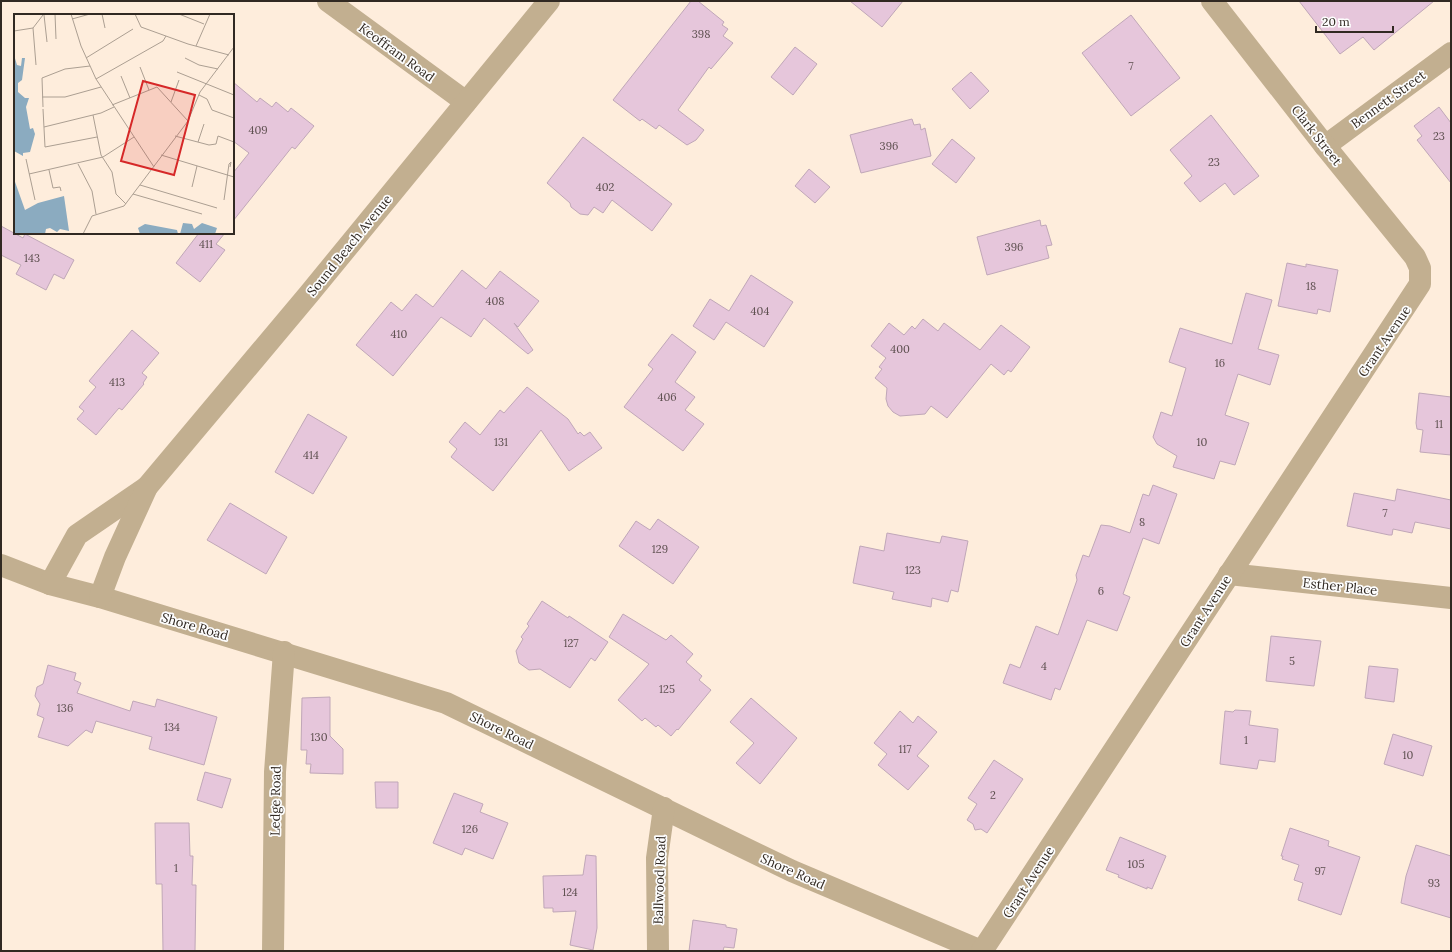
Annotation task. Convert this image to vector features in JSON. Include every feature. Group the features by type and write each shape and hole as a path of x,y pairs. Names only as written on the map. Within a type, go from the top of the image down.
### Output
{"street":[{"name":"Keoffram Road","path":"328,1 466,102"},
{"name":"Sound Beach Avenue","path":"100,596 115,557 147,487 549,1"},
{"name":"Clark Street","path":"1212,1 1325,146 1415,257 1420,268"},
{"name":"Bennett Street","path":"1325,146 1451,53"},
{"name":"Grant Avenue","path":"982,951 1229,574 1416,293 1420,284 1420,268"},
{"name":"Sound Beach Avenue","path":"50,584 77,535 147,487"},
{"name":"Shore Road","path":"1,565 50,584 100,596 446,703 792,871 982,951"},
{"name":"Esther Place","path":"1229,574 1451,598"},
{"name":"Ledge Road","path":"273,951 275,772 284,652"},
{"name":"Ballwood Road","path":"658,951 657,858 664,808"}],"building":[{"path":"691,1 698,1 724,22 722,25 728,29 723,36 733,43 711,69 709,67 678,110 704,130 696,140 687,145 659,125 656,129 642,119 640,121 613,100"},
{"path":"850,1 903,1 882,27"},
{"path":"1299,1 1434,1 1374,50 1363,37 1340,54"},
{"path":"1131,15 1180,78 1131,116 1082,53"},
{"path":"795,47 817,64 793,95 771,77"},
{"path":"971,72 989,91 970,109 952,89"},
{"path":"234,83 257,102 260,98 272,107 276,102 288,112 291,108 314,126 295,149 292,147 234,220 234,172 249,153 234,142"},
{"path":"1439,107 1451,123 1451,183 1417,140 1422,136 1414,126"},
{"path":"1211,115 1259,176 1234,195 1225,183 1200,202 1184,183 1192,176 1170,150"},
{"path":"912,119 914,125 920,124 921,130 925,128 931,156 861,173 850,135"},
{"path":"583,137 672,204 652,231 612,200 603,213 594,207 588,215 580,214 547,183"},
{"path":"952,139 975,158 956,183 932,164"},
{"path":"809,169 830,187 815,203 795,186"},
{"path":"1040,220 1041,226 1046,225 1052,245 1046,246 1049,258 987,275 977,237"},
{"path":"1,226 23,238 25,234 74,260 64,279 54,274 46,290 16,274 21,265 1,255"},
{"path":"198,234 224,234 216,244 225,250 200,282 176,263"},
{"path":"1287,263 1306,267 1306,264 1338,270 1330,312 1318,309 1317,314 1278,306"},
{"path":"462,270 486,289 500,271 539,301 518,327 514,323 533,350 528,354 484,318 471,337 441,317 393,376 356,345 391,302 402,311 416,294 433,307"},
{"path":"751,275 793,302 764,347 726,322 714,340 693,326 710,299 729,311"},
{"path":"1246,293 1272,300 1258,349 1279,355 1270,385 1238,374 1225,415 1249,423 1235,465 1220,461 1214,479 1173,467 1177,456 1157,444 1153,437 1161,412 1172,416 1186,368 1169,362 1180,328 1232,344"},
{"path":"923,319 938,331 944,323 980,350 1001,325 1030,347 1011,372 1008,370 1004,375 991,364 947,418 931,406 925,414 900,416 893,412 888,406 886,399 887,388 875,378 882,369 879,367 886,358 871,346 889,323 904,335 912,326 915,329"},
{"path":"132,330 159,353 142,373 147,377 143,383 144,384 122,410 119,408 96,435 77,419 84,411 79,407 96,387 89,381"},
{"path":"672,334 696,352 675,382 695,397 685,410 704,424 683,451 624,407 653,369 648,365"},
{"path":"527,387 568,419 578,434 580,432 584,436 590,432 602,448 569,471 541,430 493,491 451,457 457,449 449,442 465,422 480,435 500,410 504,413"},
{"path":"1419,393 1451,397 1451,455 1420,452 1423,430 1417,429 1416,423"},
{"path":"308,414 347,437 313,494 275,472"},
{"path":"1153,485 1177,494 1159,544 1143,538 1123,594 1130,597 1117,631 1087,620 1060,690 1055,688 1051,700 1003,683 1010,664 1020,668 1036,626 1058,635 1077,580 1076,575 1083,555 1089,557 1101,525 1110,526 1130,533 1143,494 1149,496"},
{"path":"1397,489 1451,500 1451,529 1415,522 1412,533 1393,529 1392,535 1389,535 1347,526 1354,493 1395,501"},
{"path":"230,503 287,537 266,574 207,540"},
{"path":"658,519 699,547 673,584 619,546 636,521 650,530"},
{"path":"887,533 940,543 942,536 968,541 958,592 951,590 948,602 932,598 931,607 892,599 894,592 853,583 860,546 884,551"},
{"path":"542,601 568,618 569,616 608,642 595,661 591,658 570,688 540,669 529,670 519,663 516,651 523,639 521,637 529,626 527,624"},
{"path":"623,614 666,640 671,635 693,654 686,662 702,676 699,680 711,690 678,730 677,729 671,736 658,725 656,727 645,718 642,721 618,700 649,664 609,637"},
{"path":"1271,636 1321,641 1314,686 1266,681"},
{"path":"48,665 76,673 74,680 81,683 77,693 130,711 133,701 155,707 157,699 217,717 204,765 149,749 152,737 96,721 92,733 86,730 68,746 38,737 44,718 37,715 40,704 35,696 37,687 43,684"},
{"path":"1369,666 1398,669 1394,702 1365,698"},
{"path":"330,697 330,736 343,749 343,774 310,773 311,764 306,764 307,750 301,750 302,698"},
{"path":"751,698 797,738 760,784 736,763 754,743 730,722"},
{"path":"1235,710 1251,711 1249,725 1278,729 1275,762 1259,760 1257,769 1220,764 1225,711 1233,712"},
{"path":"900,711 913,723 918,716 937,732 917,756 929,766 908,790 878,765 887,754 874,743"},
{"path":"1393,734 1432,746 1423,776 1384,764"},
{"path":"994,760 1023,779 987,833 981,829 975,830 973,824 967,820 977,804 968,798"},
{"path":"205,772 231,779 222,808 197,800"},
{"path":"375,782 398,782 398,808 376,808"},
{"path":"454,793 483,804 480,812 508,823 493,859 465,848 462,855 433,843"},
{"path":"155,823 189,823 190,856 193,856 192,885 196,885 195,951 163,951 162,884 156,884"},
{"path":"1290,828 1329,841 1328,846 1360,857 1341,915 1298,900 1303,883 1294,880 1299,865 1282,859 1283,856 1281,856"},
{"path":"1120,837 1166,856 1152,889 1147,887 1147,889 1118,877 1119,875 1106,870"},
{"path":"1416,845 1451,856 1451,918 1401,903 1406,876"},
{"path":"586,855 596,856 597,928 593,950 570,945 576,911 553,912 553,908 544,908 543,876 583,875"},
{"path":"693,920 726,925 726,927 737,929 734,948 724,947 723,951 689,951"}]}
